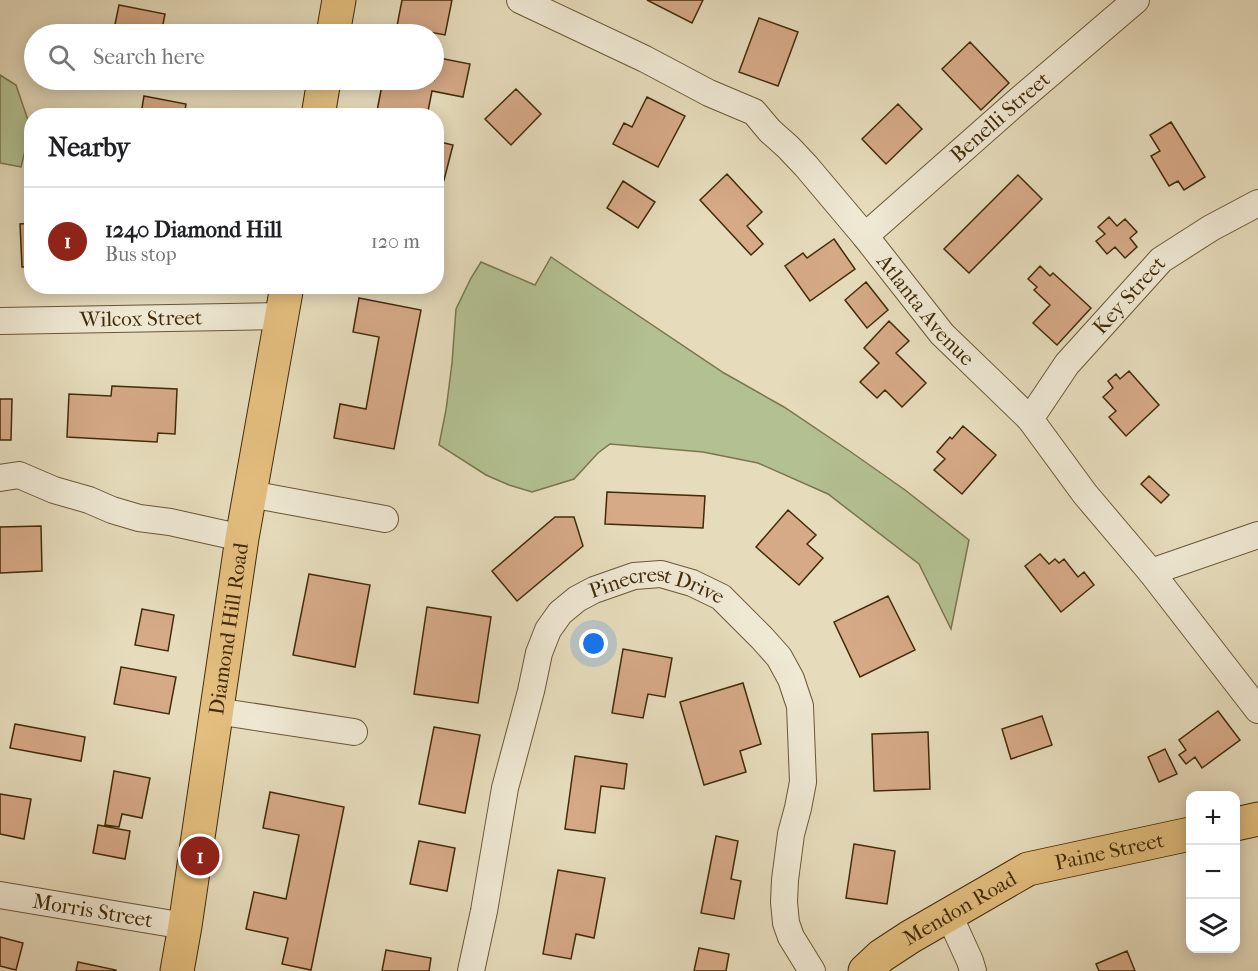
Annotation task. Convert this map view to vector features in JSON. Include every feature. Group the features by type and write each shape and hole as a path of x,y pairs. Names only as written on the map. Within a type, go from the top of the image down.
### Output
{"main road":[{"path":"335,24 339,0"},
{"path":"319,108 322,90"},
{"name":"Diamond Hill Road","path":"177,971 242,538 284,301"},
{"path":"1240,823 1258,819"},
{"name":"Paine Street","path":"1028,869 1186,835"},
{"name":"Mendon Road","path":"865,971 880,956 1028,869"}],"street":[{"name":"Atlanta Avenue","path":"520,0 645,59 710,93 754,112 806,166 865,236 942,334 1030,419 1085,494 1151,572 1258,710"},
{"name":"Benelli Street","path":"865,236 1136,0"},
{"name":"Key Street","path":"1030,419 1067,364 1161,260 1211,228 1258,203"},
{"name":"Wilcox Street","path":"0,321 284,301"},
{"path":"0,478 19,475 54,490 139,518 170,522 242,538"},
{"path":"250,494 385,519"},
{"path":"1151,572 1258,534"},
{"name":"Pinecrest Drive","path":"471,971 484,911 505,788 539,653 548,630 560,613 577,599 594,590 634,576 661,574 721,597 779,657 791,679 800,706 803,782 792,834 784,903 786,923 791,936 812,971"},
{"path":"216,711 354,732"},
{"name":"Morris Street","path":"0,895 185,926"},
{"path":"949,915 973,971"}],"green space":[{"path":"0,75 16,85 24,108 24,155 21,167 0,163"},
{"path":"551,257 724,373 784,407 851,452 905,490 969,540 951,629 919,564 828,494 758,463 703,452 610,444 598,453 574,479 532,492 486,475 439,445 452,363 456,309 471,278 481,262 535,285"}],"building":[{"path":"402,0 452,0 445,35 444,24 397,24"},
{"path":"647,0 703,0 692,23"},
{"path":"119,5 165,14 163,24 115,24"},
{"path":"759,18 798,32 778,86 739,72"},
{"path":"970,42 1009,83 981,110 942,69"},
{"path":"444,59 470,64 463,97 432,91 429,108 378,108 381,90 444,90"},
{"path":"516,89 541,114 511,145 485,119"},
{"path":"144,96 186,104 185,108 142,108"},
{"path":"647,97 685,116 658,167 613,144 624,123 632,127"},
{"path":"898,104 922,129 886,164 862,139"},
{"path":"1171,122 1205,177 1184,190 1178,181 1169,186 1151,156 1160,151 1150,135"},
{"path":"444,143 453,145 444,180"},
{"path":"727,174 762,212 747,226 763,244 751,255 700,200"},
{"path":"1018,175 1042,199 969,273 944,249"},
{"path":"623,181 655,202 638,228 607,208"},
{"path":"1109,217 1117,226 1125,219 1137,232 1130,238 1137,247 1125,258 1115,247 1107,254 1096,241 1105,234 1098,227"},
{"path":"20,224 24,224 24,267 22,267"},
{"path":"834,239 855,269 810,301 785,266 803,253 807,258"},
{"path":"1040,266 1050,276 1053,273 1091,308 1057,345 1033,323 1050,305 1034,290 1037,287 1028,279"},
{"path":"866,282 888,310 867,328 845,300"},
{"path":"359,298 421,310 394,449 334,438 340,404 366,409 379,337 353,332"},
{"path":"889,321 909,341 896,353 926,383 902,407 885,390 877,398 860,382 879,363 864,348"},
{"path":"1129,371 1159,405 1126,436 1109,417 1116,411 1103,397 1113,388 1108,381 1116,374 1120,379"},
{"path":"112,386 177,389 175,434 158,433 157,442 67,437 69,394 111,396"},
{"path":"0,399 12,399 11,440 0,440"},
{"path":"963,426 996,455 962,494 934,470 945,459 937,452"},
{"path":"1149,476 1169,495 1161,503 1141,484"},
{"path":"607,492 705,496 703,528 605,524"},
{"path":"788,510 816,535 807,544 823,558 799,585 756,547"},
{"path":"555,517 574,517 583,546 517,601 492,571"},
{"path":"41,526 42,571 0,573 0,527"},
{"path":"1040,554 1049,564 1055,559 1059,563 1064,559 1078,577 1084,572 1094,585 1061,612 1025,566"},
{"path":"309,574 370,585 355,667 293,655"},
{"path":"888,596 915,650 860,677 834,622"},
{"path":"427,607 491,617 478,703 414,694"},
{"path":"142,609 174,615 168,651 135,645"},
{"path":"623,649 672,658 665,697 648,694 643,718 612,713"},
{"path":"121,667 176,677 169,714 114,704"},
{"path":"743,683 761,744 740,751 746,772 704,785 680,702"},
{"path":"1218,711 1240,740 1202,768 1195,757 1186,764 1179,755 1186,750 1179,740"},
{"path":"1042,716 1052,745 1011,759 1002,729"},
{"path":"15,724 85,737 81,761 10,748"},
{"path":"434,727 480,735 465,813 419,804"},
{"path":"928,732 930,789 874,791 872,734"},
{"path":"1165,749 1177,774 1159,782 1148,757"},
{"path":"575,756 627,764 624,789 601,786 595,833 565,829"},
{"path":"114,771 150,778 142,818 122,814 119,827 105,825"},
{"path":"270,792 344,807 311,970 282,964 288,938 246,929 254,892 286,899 299,835 263,828"},
{"path":"0,794 31,799 24,839 0,834"},
{"path":"98,825 130,831 125,859 93,853"},
{"path":"716,836 738,841 731,879 741,881 734,919 701,913"},
{"path":"419,841 455,848 447,891 410,884"},
{"path":"854,844 895,851 887,904 846,898"},
{"path":"558,870 605,878 594,938 576,934 571,959 543,954"},
{"path":"0,937 23,943 16,970 0,966"},
{"path":"699,948 729,954 726,971 694,971"},
{"path":"386,950 431,958 429,971 382,971"},
{"path":"1127,951 1135,971 1099,971 1096,964"},
{"path":"78,962 116,970 116,971 76,971"}],"place":[{"name":"1240 Diamond Hill","path":"200,856"}]}
